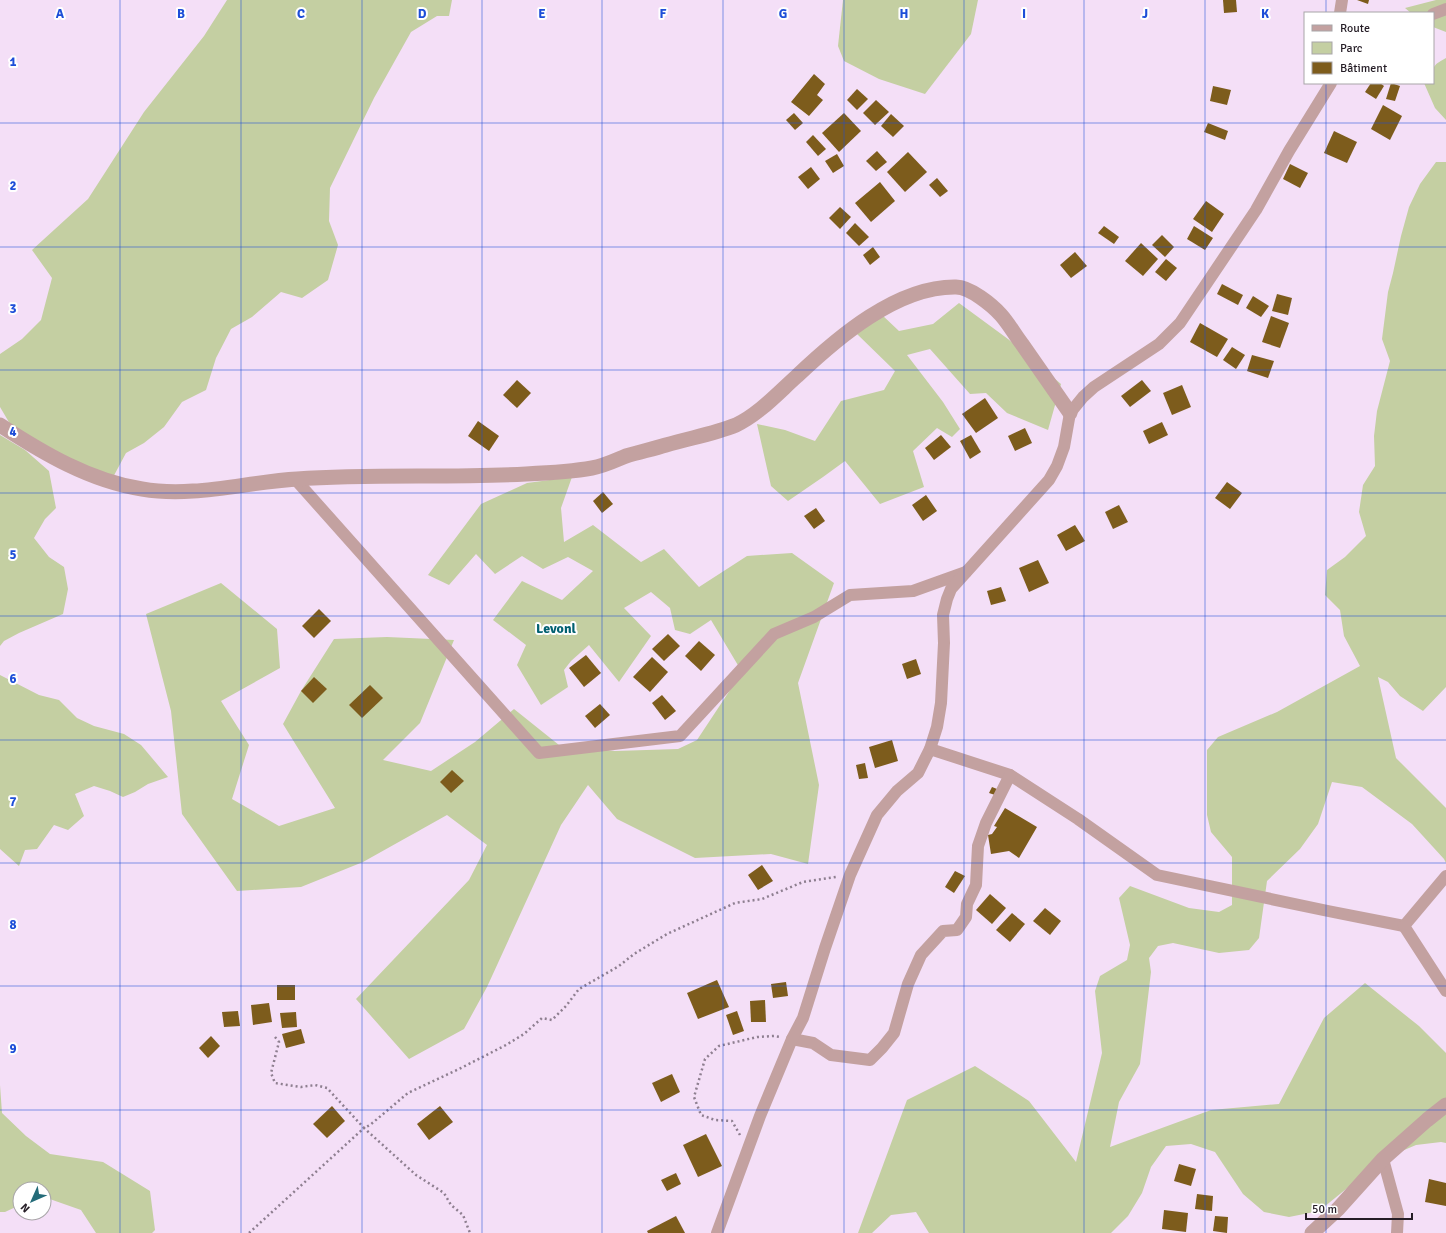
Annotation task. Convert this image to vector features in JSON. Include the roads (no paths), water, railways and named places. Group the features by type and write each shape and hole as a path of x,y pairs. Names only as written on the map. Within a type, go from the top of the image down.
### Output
{"street":[{"path":"1340,12 1342,0"},
{"path":"1434,14 1446,9"},
{"path":"717,1233 760,1116 802,1018 850,875 877,815 897,791 918,774 930,749 941,703 944,643 943,615 947,599 952,589 1049,480 1057,466 1064,447 1070,413 1083,397 1159,344 1180,323 1194,305 1256,210 1289,151 1330,84"},
{"path":"0,425 69,465 105,480 142,489 169,491 206,490 296,479 503,475 560,472 594,468 612,463 626,456 735,425 752,415 778,394 826,348 871,315 927,290 958,287 969,290 979,296 1000,314 1070,413"},
{"path":"296,479 539,753 680,736 774,634 814,617 850,595 913,591 968,571"},
{"path":"930,749 1010,775 1078,819 1157,875 1328,912 1404,926 1446,991"},
{"path":"792,1039 813,1043 832,1055 870,1060 882,1048 894,1032 908,984 921,955 942,931 957,930 966,917 967,904 976,885 978,846 986,823 1010,775"},
{"path":"1404,926 1446,876"},
{"path":"1312,1233 1338,1209 1383,1159 1446,1105"},
{"path":"1383,1159 1398,1214 1398,1233"}],"district":[{"name":"Levonl","path":"556,628"}]}
